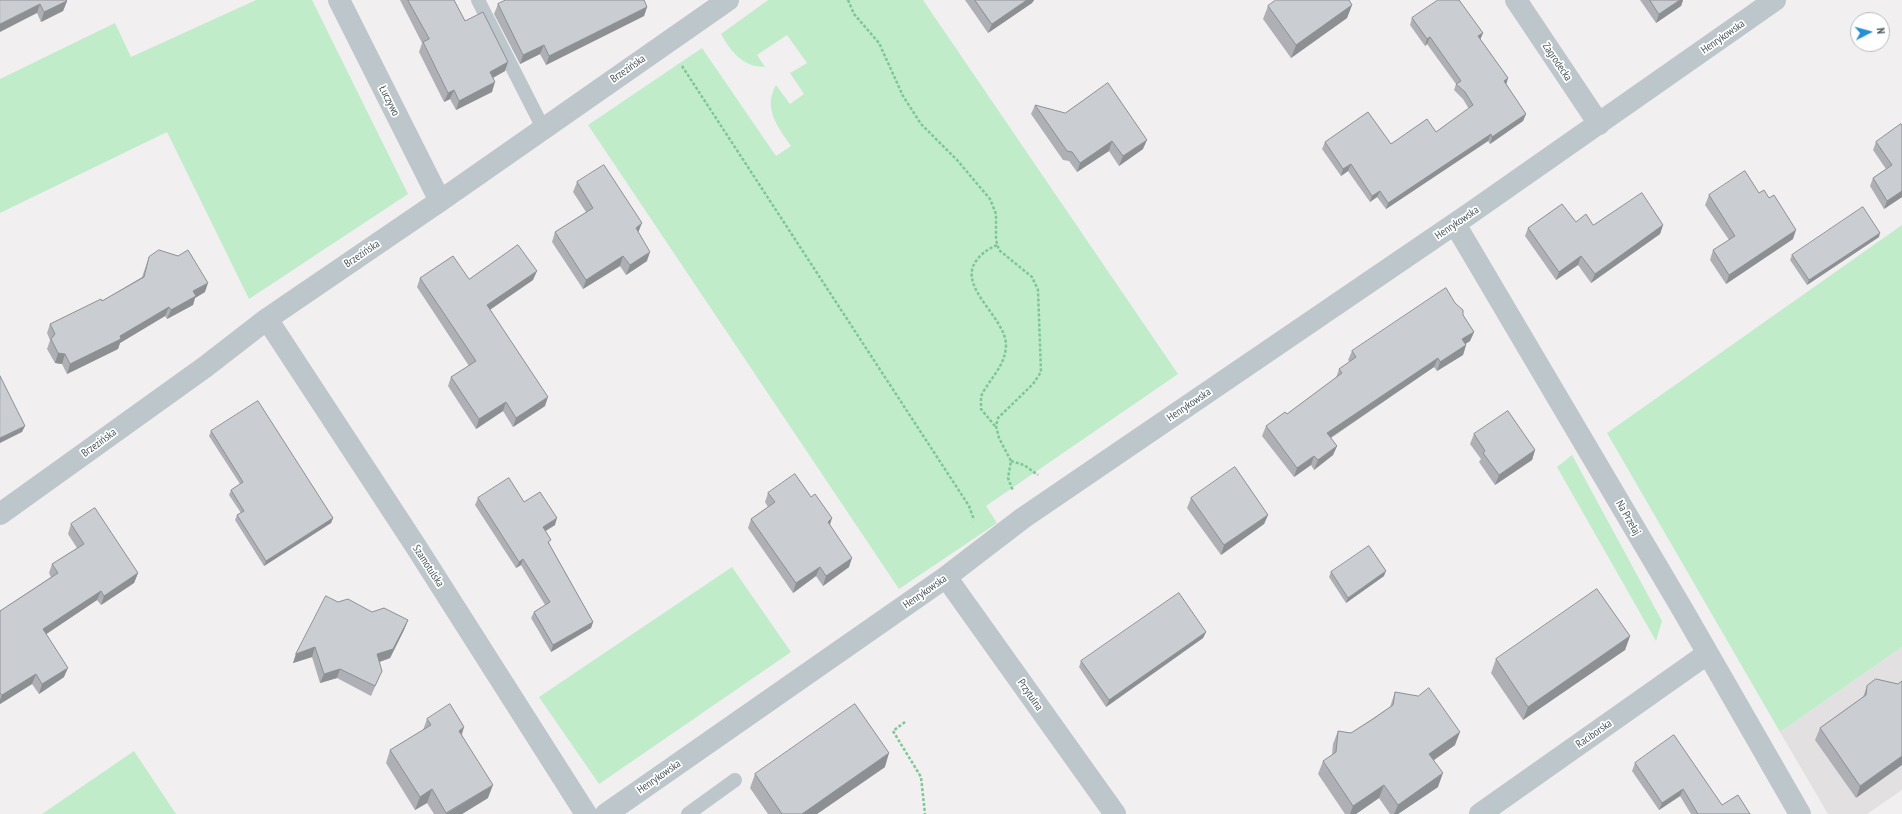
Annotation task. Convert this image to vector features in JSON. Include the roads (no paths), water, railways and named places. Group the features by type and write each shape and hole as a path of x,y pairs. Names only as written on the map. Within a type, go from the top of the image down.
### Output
{"street":[{"name":"Łuczywo","path":"339,0 440,201"},
{"name":"Brzezińska","path":"0,514 205,367 267,319 440,201 728,0"},
{"name":"Zagrodecka","path":"1516,0 1599,124"},
{"name":"Henrykowska","path":"606,814 946,577 1023,518 1455,224 1776,0"},
{"name":"Na Przełaj","path":"1455,224 1800,814"},
{"name":"Szamotulska","path":"267,319 586,814"},
{"name":"Przytulna","path":"946,577 1115,814"},
{"name":"Raciborska","path":"1480,814 1707,654"}],"lane":[{"path":"478,0 543,128"},
{"path":"688,814 735,780"}]}
